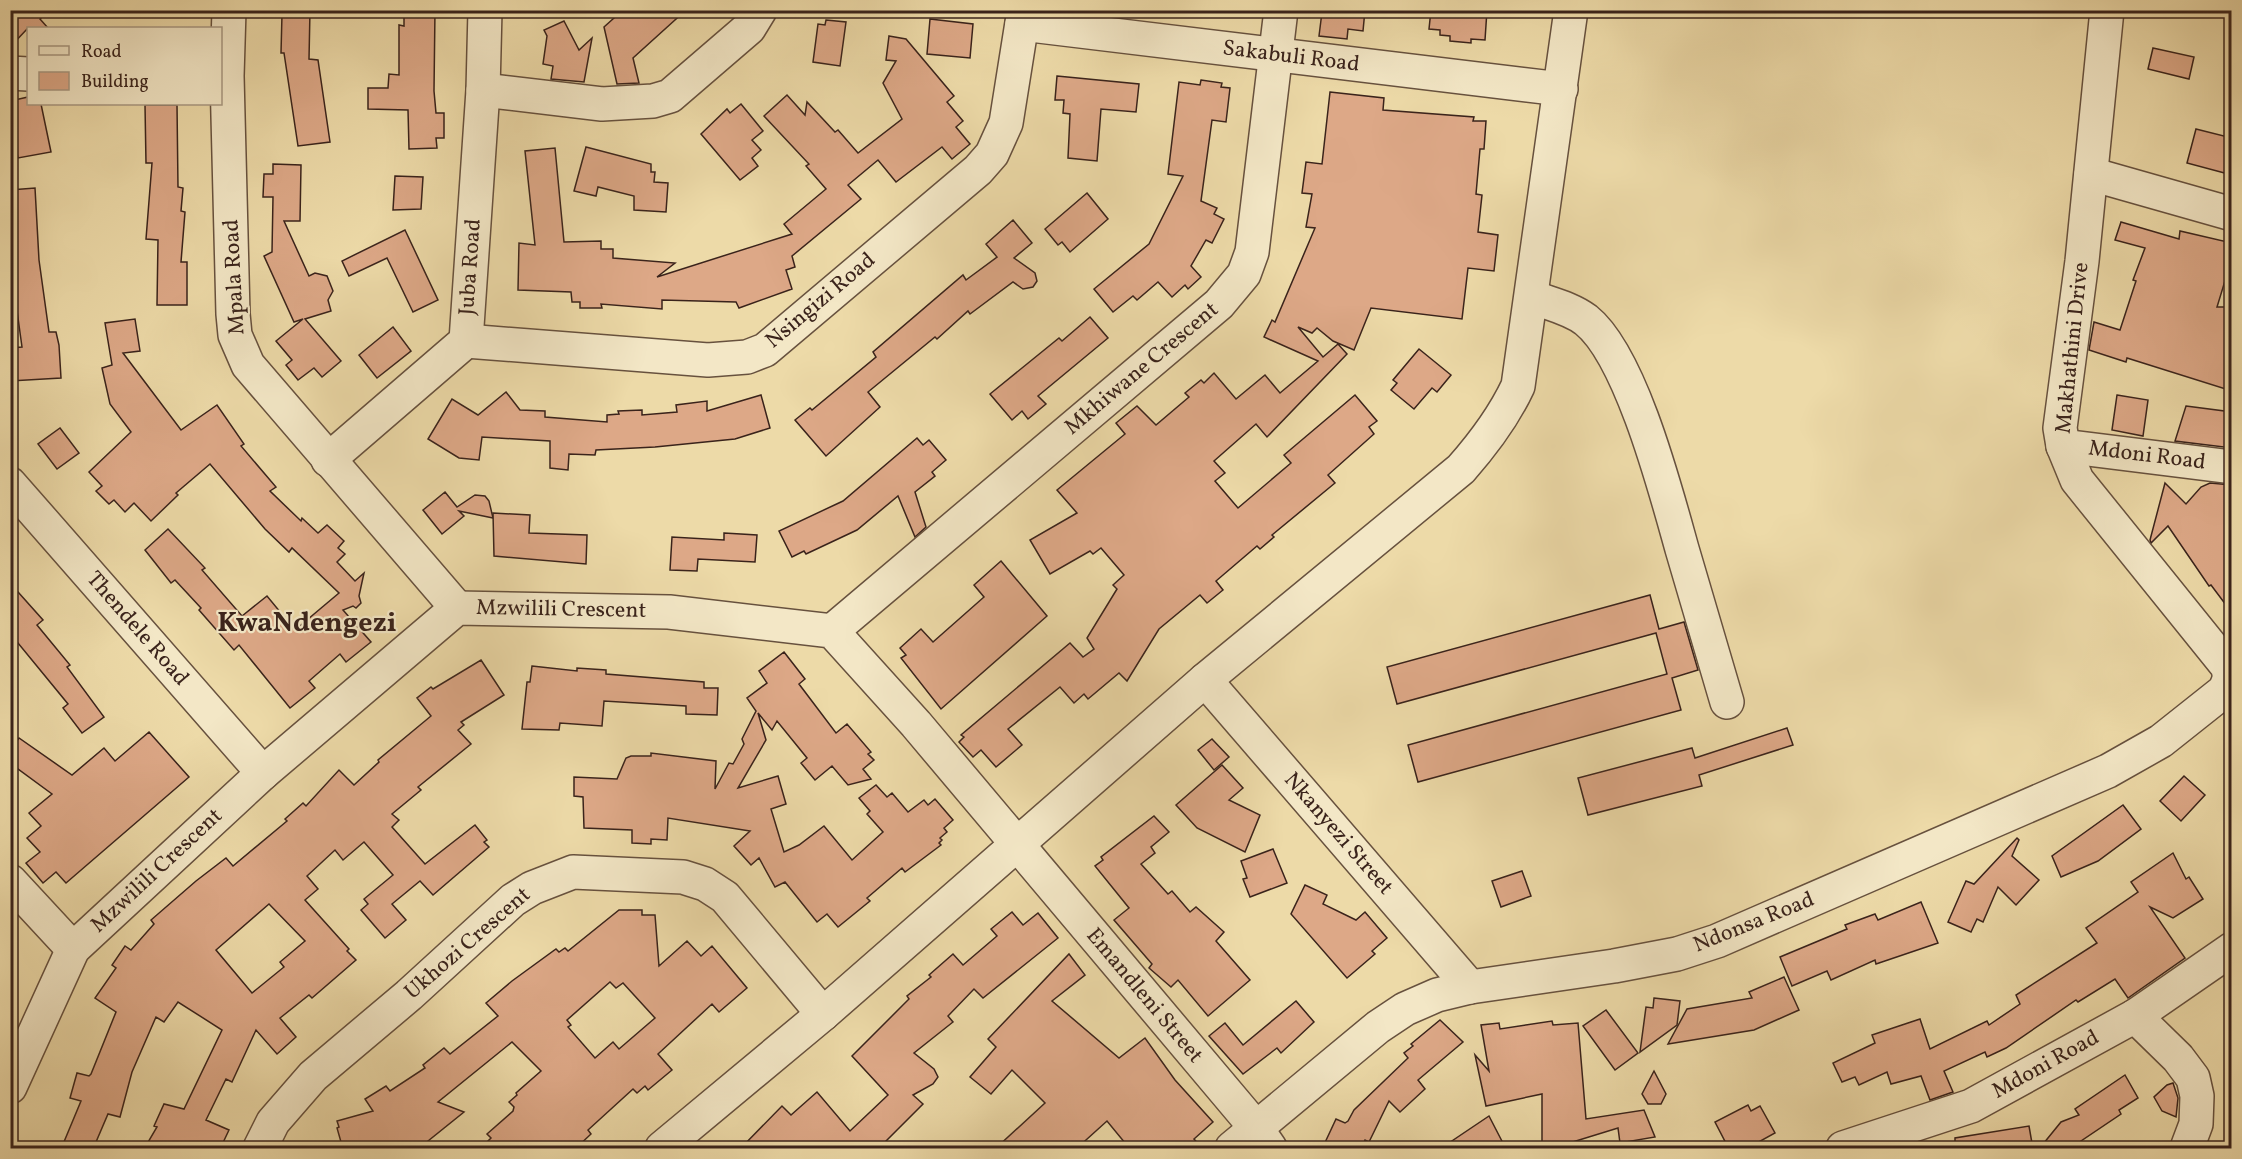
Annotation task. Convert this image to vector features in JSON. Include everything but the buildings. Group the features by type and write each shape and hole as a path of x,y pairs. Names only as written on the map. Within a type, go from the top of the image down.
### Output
{"street":[{"name":"Mpala Road","path":"229,10 224,76 235,335 248,365 457,608"},
{"name":"Juba Road","path":"328,460 466,341 483,90 485,10"},
{"path":"483,90 602,104 653,101 670,96 749,28 760,10"},
{"name":"Mkhiwane Crescent","path":"832,631 1219,304 1244,274 1252,252 1281,10"},
{"path":"662,1149 823,1014 1205,680 1461,469 1484,444 1504,415 1518,386 1571,10"},
{"name":"Makhathini Drive","path":"2107,10 2091,174 2060,428 2063,446 2077,480 2227,666"},
{"name":"Sakabuli Road","path":"1023,17 1275,55 1561,89"},
{"name":"Nsingizi Road","path":"466,341 708,360 747,357 765,350 978,170 992,154 1006,123 1023,17"},
{"path":"10,74 27,74"},
{"path":"2091,174 2232,214"},
{"path":"1532,297 1568,310 1587,321 1620,367 1644,428 1671,510 1728,702"},
{"name":"Mdoni Road","path":"2063,446 2232,467"},
{"name":"Thendele Road","path":"10,484 263,773"},
{"name":"Mzwilili Crescent","path":"10,1087 73,949 263,773 457,608 669,612 832,631"},
{"path":"832,631 916,724 1016,845"},
{"name":"Ndonsa Road","path":"1253,1142 1378,1028 1405,1009 1437,995 1470,987 1614,966 1677,954 1717,941 2108,771 2161,741 2223,691 2229,682 2230,674 2227,666"},
{"name":"Nkanyezi Street","path":"1205,680 1470,987"},
{"name":"Emandleni Street","path":"1016,845 1253,1142"},
{"name":"Ukhozi Crescent","path":"260,1149 273,1122 313,1076 409,995 513,900 551,879 573,872 684,877 705,884 725,897 823,1014"},
{"path":"10,881 73,949"},
{"name":"Mdoni Road","path":"1843,1149 1971,1106 2135,1017 2232,949"},
{"path":"2135,1017 2178,1058 2193,1078 2197,1096 2196,1124 2187,1149"}],"district":[{"name":"KwaNdengezi","path":"307,623"}]}
